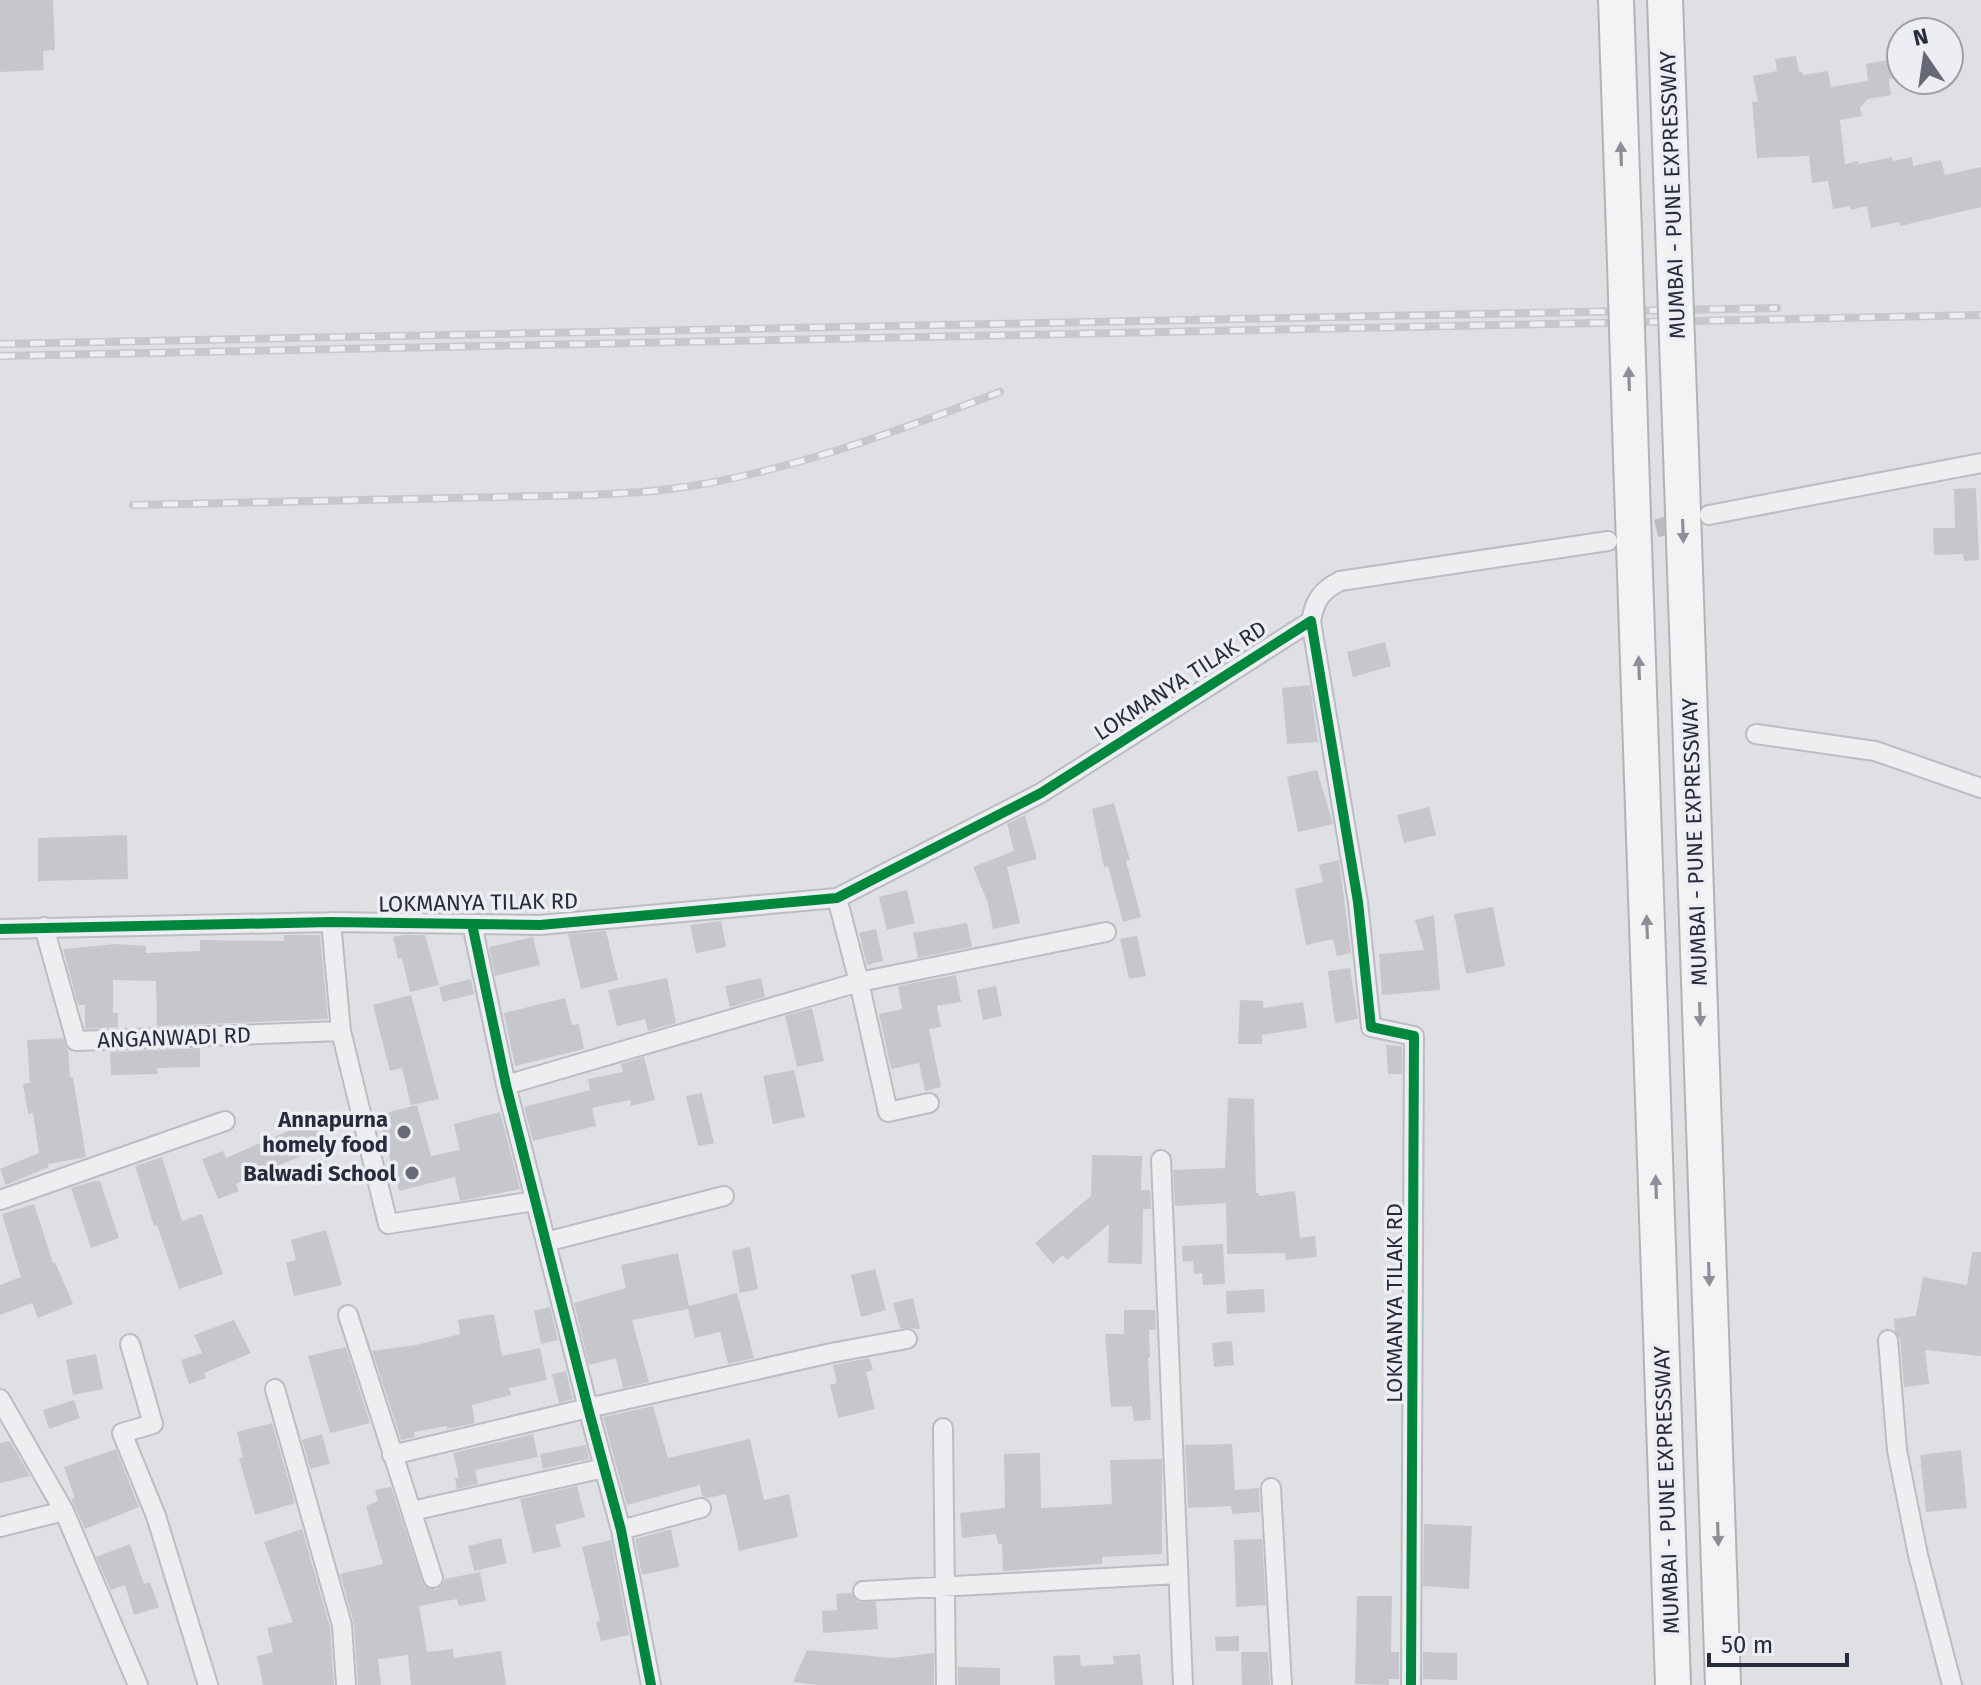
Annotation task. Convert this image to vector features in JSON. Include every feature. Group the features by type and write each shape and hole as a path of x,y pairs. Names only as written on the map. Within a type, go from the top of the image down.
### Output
{"highway":[{"name":"MUMBAI - PUNE EXPRESSWAY","path":"1616,0 1673,1685"},
{"name":"MUMBAI - PUNE EXPRESSWAY","path":"1665,0 1723,1685"}],"street":[{"path":"1709,515 1981,463"},
{"path":"1311,621 1314,605 1323,590 1340,581 1608,541"},
{"name":"LOKMANYA TILAK RD","path":"0,929 331,922 540,925 837,898 1041,793 1311,621 1358,902 1371,1027 1414,1036 1411,1685"},
{"path":"1756,734 1875,751 1981,788"},
{"path":"837,898 888,1112 929,1103"},
{"path":"331,922 341,1031 388,1224 535,1201"},
{"path":"472,924 506,1085 621,1530 651,1685"},
{"name":"ANGANWADI RD","path":"44,927 76,1041 341,1031"},
{"path":"506,1085 859,982 1106,932"},
{"path":"0,1200 225,1121"},
{"path":"1161,1160 1183,1685"},
{"path":"546,1242 724,1196"},
{"path":"348,1315 433,1578"},
{"path":"392,1455 831,1353 907,1339"},
{"path":"1888,1340 1897,1450 1918,1555 1952,1685"},
{"path":"130,1344 153,1424 122,1433 156,1516 208,1685"},
{"path":"275,1389 342,1625 346,1685"},
{"path":"0,1399 64,1511 138,1685"},
{"path":"943,1428 946,1685"},
{"path":"412,1511 604,1468"},
{"path":"1271,1488 1282,1685"},
{"path":"621,1530 701,1508"},
{"path":"0,1527 64,1511"},
{"path":"863,1591 1178,1574"}],"building":[{"path":"0,0 53,0 55,50 43,51 44,70 0,72"},
{"path":"1796,56 1799,72 1803,75 1828,71 1831,87 1868,81 1866,64 1885,61 1885,96 1868,99 1860,107 1862,116 1840,120 1845,164 1892,157 1893,161 1912,157 1913,166 1941,160 1945,175 1981,167 1981,207 1900,226 1899,222 1871,228 1867,206 1851,210 1850,206 1833,209 1828,181 1812,183 1809,156 1757,158 1752,102 1758,102 1753,76 1777,71 1775,59"},
{"path":"1976,488 1979,560 1964,561 1963,554 1934,555 1933,528 1955,528 1954,489"},
{"path":"1385,642 1391,666 1353,677 1347,652"},
{"path":"1310,685 1318,742 1287,744 1282,688"},
{"path":"1317,770 1333,824 1298,832 1287,777"},
{"path":"1114,803 1130,860 1126,861 1141,917 1123,922 1108,866 1104,867 1092,809"},
{"path":"1429,807 1436,835 1404,843 1397,815"},
{"path":"1025,815 1037,859 1007,867 1020,923 993,929 988,903 973,867 1014,851 1007,824"},
{"path":"127,835 128,879 38,881 38,838"},
{"path":"1339,860 1351,953 1337,956 1333,939 1306,945 1295,889 1323,882 1319,865"},
{"path":"907,890 915,923 887,930 879,897"},
{"path":"1493,907 1505,966 1466,974 1454,914"},
{"path":"1434,915 1440,990 1382,995 1379,954 1424,950 1415,920"},
{"path":"721,921 726,947 696,953 690,925"},
{"path":"967,923 972,947 918,958 913,933"},
{"path":"876,929 883,961 867,965 859,933"},
{"path":"606,931 618,980 581,989 568,934"},
{"path":"284,935 320,935 328,1019 157,1026 156,981 113,980 113,1013 118,1013 118,1027 85,1029 85,1005 78,1005 63,949 117,944 146,946 146,953 200,951 200,940 284,941"},
{"path":"425,935 439,985 410,992 393,937"},
{"path":"1137,936 1146,976 1129,979 1120,939"},
{"path":"533,937 540,965 495,976 489,947"},
{"path":"1350,968 1358,1019 1335,1023 1328,971"},
{"path":"956,975 961,1002 937,1006 941,1027 929,1029 941,1087 925,1091 919,1063 891,1069 879,1014 902,1009 898,986"},
{"path":"667,978 676,1023 648,1031 645,1019 617,1026 608,990"},
{"path":"761,978 765,997 730,1007 725,986"},
{"path":"471,979 474,994 443,1002 439,987"},
{"path":"996,986 1002,1016 983,1020 977,990"},
{"path":"411,995 439,1099 411,1105 402,1068 390,1071 373,1005"},
{"path":"565,998 572,1025 579,1024 584,1049 515,1066 504,1013"},
{"path":"1240,1000 1263,1001 1263,1008 1303,1002 1307,1028 1262,1035 1262,1044 1238,1044"},
{"path":"812,1008 824,1061 797,1067 785,1016"},
{"path":"63,1038 68,1050 70,1077 73,1077 86,1157 48,1164 49,1167 6,1185 0,1169 39,1153 33,1113 28,1114 23,1084 30,1083 27,1040"},
{"path":"1386,1045 1402,1046 1402,1074 1388,1074"},
{"path":"200,1048 200,1067 157,1068 158,1074 111,1075 110,1052"},
{"path":"644,1057 655,1100 631,1106 630,1100 592,1108 596,1126 533,1141 524,1107 590,1090 588,1079 623,1072 621,1064"},
{"path":"794,1070 805,1117 773,1124 763,1076"},
{"path":"702,1093 714,1143 698,1146 686,1096"},
{"path":"1228,1098 1254,1099 1256,1193 1259,1196 1295,1191 1300,1238 1315,1236 1317,1257 1286,1260 1285,1253 1227,1254 1226,1203 1175,1206 1173,1170 1225,1168"},
{"path":"417,1105 431,1156 460,1150 454,1124 500,1112 520,1189 460,1201 455,1177 399,1191 378,1115"},
{"path":"313,1120 324,1146 236,1184 239,1191 218,1199 202,1159 223,1151 226,1158"},
{"path":"1092,1155 1142,1156 1141,1190 1150,1190 1151,1209 1143,1209 1142,1264 1108,1263 1109,1224 1067,1260 1063,1255 1053,1264 1035,1243 1091,1196"},
{"path":"162,1157 182,1221 202,1214 223,1274 179,1289 135,1166"},
{"path":"100,1181 119,1238 91,1248 71,1188"},
{"path":"34,1204 53,1263 73,1304 38,1318 32,1303 0,1315 0,1285 21,1277 2,1214"},
{"path":"326,1230 342,1285 294,1296 286,1263 296,1260 291,1240"},
{"path":"1223,1244 1225,1284 1203,1285 1202,1273 1194,1274 1193,1261 1183,1262 1182,1246"},
{"path":"750,1247 758,1289 740,1293 732,1251"},
{"path":"1972,1252 1981,1252 1981,1356 1925,1350 1929,1384 1904,1387 1900,1339 1895,1331 1894,1319 1916,1316 1923,1277 1967,1285"},
{"path":"678,1253 689,1306 737,1293 754,1358 728,1364 720,1332 695,1338 688,1309 632,1320 649,1382 623,1388 616,1358 589,1365 574,1303 626,1288 621,1265"},
{"path":"875,1269 886,1310 861,1317 851,1275"},
{"path":"1264,1289 1265,1312 1227,1314 1226,1291"},
{"path":"913,1298 920,1329 900,1328 893,1303"},
{"path":"550,1307 558,1340 541,1344 534,1311"},
{"path":"1124,1310 1155,1310 1156,1330 1149,1330 1151,1420 1134,1421 1132,1406 1111,1407 1105,1334 1124,1334"},
{"path":"494,1314 502,1356 540,1348 547,1380 509,1388 511,1395 472,1405 475,1423 414,1432 415,1437 401,1440 372,1351 416,1345 460,1334 458,1320"},
{"path":"234,1320 251,1353 204,1373 206,1378 189,1384 181,1360 202,1353 194,1335"},
{"path":"1232,1341 1234,1365 1214,1367 1212,1343"},
{"path":"346,1347 370,1423 330,1433 308,1356"},
{"path":"96,1354 103,1389 73,1395 66,1360"},
{"path":"869,1358 873,1370 866,1372 875,1409 838,1418 830,1385 837,1383 833,1365"},
{"path":"566,1371 573,1399 559,1403 552,1374"},
{"path":"74,1400 80,1418 49,1429 43,1410"},
{"path":"653,1406 668,1458 750,1439 764,1500 789,1494 798,1537 739,1551 726,1494 707,1498 702,1496 700,1485 627,1505 603,1417"},
{"path":"272,1423 295,1503 255,1515 239,1458 243,1457 237,1432"},
{"path":"322,1434 330,1464 310,1469 302,1440"},
{"path":"533,1434 538,1457 475,1470 478,1484 457,1489 455,1478 459,1478 453,1453"},
{"path":"10,1441 30,1476 0,1483 0,1443"},
{"path":"1232,1444 1235,1490 1259,1488 1260,1512 1232,1514 1231,1506 1188,1508 1185,1445"},
{"path":"586,1445 589,1459 543,1469 540,1454"},
{"path":"116,1449 139,1507 85,1529 71,1499 75,1498 64,1467"},
{"path":"1961,1450 1967,1508 1926,1512 1920,1455"},
{"path":"1040,1453 1041,1508 1112,1504 1110,1460 1162,1459 1162,1554 1102,1557 1102,1564 1003,1571 1002,1544 998,1544 996,1534 962,1538 960,1513 1005,1508 1004,1454"},
{"path":"577,1486 585,1517 555,1525 561,1547 533,1553 520,1499"},
{"path":"391,1487 424,1586 436,1590 445,1579 480,1572 486,1601 459,1606 457,1599 419,1606 427,1652 453,1649 454,1658 501,1651 506,1685 411,1685 408,1655 378,1659 381,1685 358,1685 354,1624 340,1574 383,1564 366,1506 378,1501 375,1490"},
{"path":"1424,1524 1472,1526 1469,1589 1423,1586"},
{"path":"302,1529 330,1627 334,1685 263,1685 257,1656 273,1652 267,1628 293,1622 264,1542"},
{"path":"671,1529 679,1567 642,1575 635,1539"},
{"path":"501,1538 507,1563 474,1571 468,1546"},
{"path":"1262,1539 1266,1605 1236,1607 1234,1540"},
{"path":"611,1540 629,1635 601,1641 596,1622 600,1621 582,1547"},
{"path":"130,1544 144,1584 150,1582 159,1607 134,1615 125,1585 111,1590 96,1557"},
{"path":"851,1593 858,1602 876,1602 878,1629 823,1633 822,1611 837,1610 836,1594"},
{"path":"1357,1596 1392,1596 1391,1652 1399,1652 1399,1679 1389,1679 1389,1685 1355,1684"},
{"path":"1239,1636 1239,1651 1216,1651 1215,1637"},
{"path":"807,1650 892,1658 934,1653 934,1685 819,1685 793,1682"},
{"path":"1241,1652 1268,1652 1270,1685 1242,1685"},
{"path":"1423,1652 1457,1653 1457,1680 1423,1679"},
{"path":"1140,1654 1143,1685 1055,1685 1053,1656 1080,1655 1081,1666 1114,1664 1113,1656"},
{"path":"958,1667 1000,1668 1000,1685 958,1685"}],"tunnel":[{"path":"1630,535 1690,520"}],"railway":[{"path":"0,344 1777,308"},
{"path":"0,356 1981,315"},
{"path":"133,505 594,495 661,490 746,475 833,452 1000,392"}],"cycle path":[{"path":"0,929 331,922 540,925 837,898 1041,793 1311,621 1358,902 1371,1027 1414,1036 1411,1685"},
{"path":"472,924 506,1085 621,1530 651,1685"}],"place":[{"name":"Annapurna homely food","path":"404,1132"},
{"name":"Balwadi School","path":"412,1173"}]}
